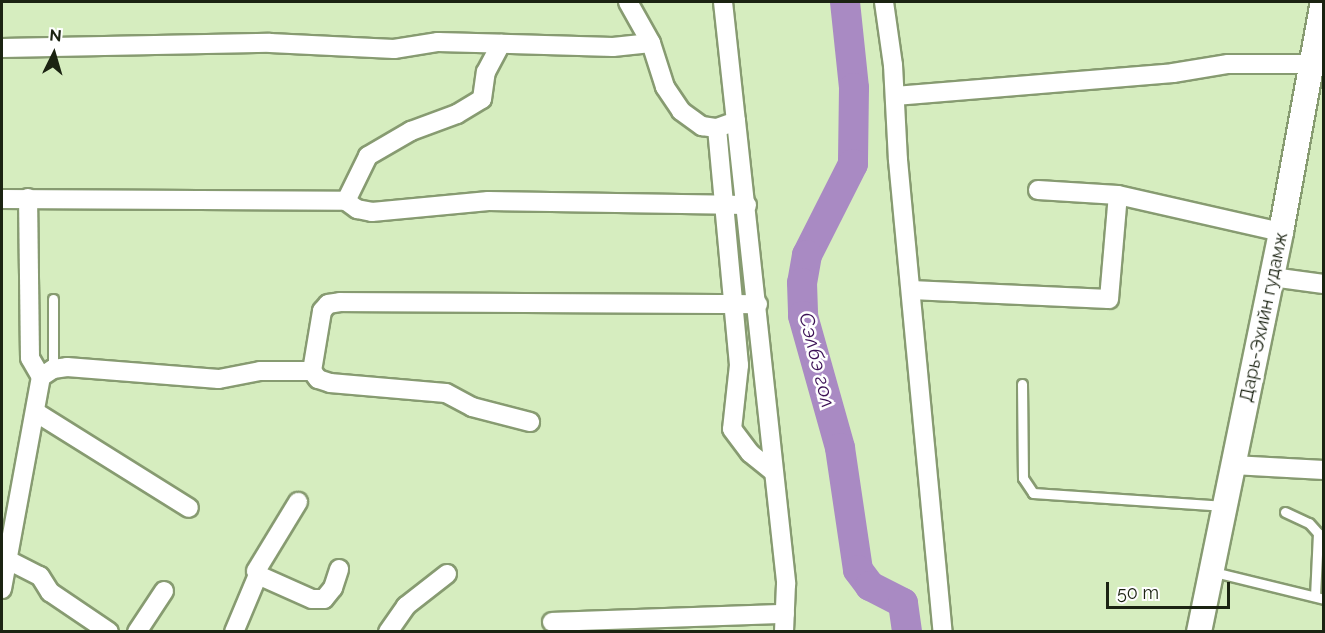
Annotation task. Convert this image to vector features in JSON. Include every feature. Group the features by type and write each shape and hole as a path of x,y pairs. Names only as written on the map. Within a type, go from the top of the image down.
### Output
{"main road":[{"name":"Дарь-Эхийн гудамж","path":"1199,632 1281,232 1316,54 1323,3"}],"street":[{"path":"628,2 651,43 664,87 681,111 702,126 717,128 736,121"},
{"path":"552,622 785,623 786,584 772,471 758,304 723,2"},
{"path":"884,2 895,96 943,632"},
{"path":"1314,2 1323,3"},
{"path":"2,48 270,43 394,49 438,42 613,47 651,43"},
{"path":"346,201 368,156 411,131 457,114 482,99 486,72 501,44"},
{"path":"895,96 1173,73 1316,54"},
{"path":"717,128 721,206 728,235 739,365 732,429 750,453 772,471"},
{"path":"1038,190 1118,195 1281,232"},
{"path":"911,290 1109,298 1118,195"},
{"path":"2,200 28,198 346,201 357,209 372,212 500,201 747,205"},
{"path":"28,198 30,358 47,373 149,371 219,379 260,371 312,371"},
{"path":"1272,277 1323,284"},
{"path":"530,422 472,407 446,393 318,380 312,371 322,311 328,304 340,302 758,304"},
{"path":"2,589 6,559 7,519 47,373"},
{"path":"37,413 189,508"},
{"path":"1233,465 1323,470"},
{"path":"234,632 258,575 256,571 298,502"},
{"path":"6,559 40,576 50,592 110,632"},
{"path":"258,575 312,599 324,599 333,588 339,569"},
{"path":"388,632 406,606 447,574"},
{"path":"137,632 164,591"}],"lane":[{"path":"47,373 53,299"},
{"path":"1022,384 1023,478 1033,493 1225,506"},
{"path":"1211,571 1319,597 1318,533 1309,523 1285,512"}],"waterway":[{"name":"Сэлбэ гол","path":"845,2 854,88 853,164 807,255 802,283 803,316 840,448 858,570 870,586 903,603 907,632"}]}
